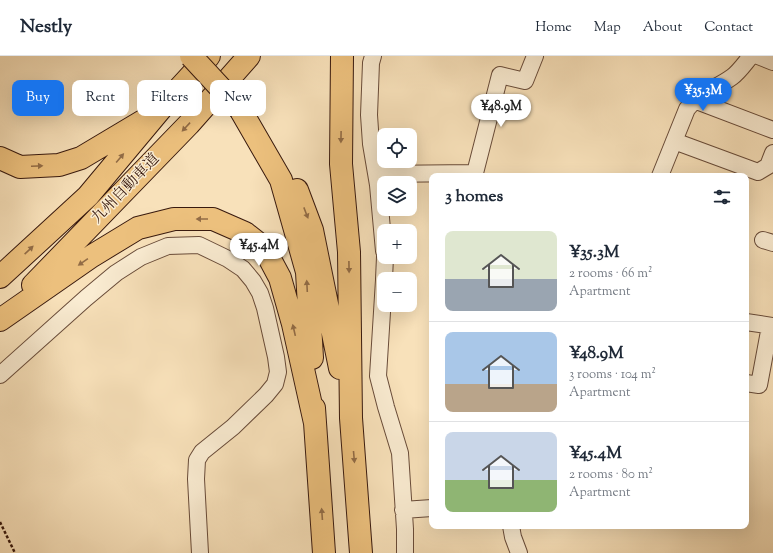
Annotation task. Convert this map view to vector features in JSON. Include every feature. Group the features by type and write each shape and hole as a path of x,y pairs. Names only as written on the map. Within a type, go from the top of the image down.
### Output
{"highway":[{"path":"190,56 216,80"},
{"path":"209,56 226,80"},
{"name":"九州自動車道","path":"187,80 209,56"},
{"name":"九州自動車道","path":"0,320 188,124 249,56"},
{"path":"342,56 341,164 349,252 351,418 361,553"},
{"path":"0,158 20,167 59,165 81,158 138,125 150,116"},
{"name":"九州自動車道","path":"0,276 88,196 155,116"},
{"path":"250,116 281,180 307,272 324,553"},
{"path":"252,116 291,175 312,230 351,418"},
{"path":"0,320 92,256 138,228 174,219 213,219 245,233 264,248 280,278 293,324 315,422"}],"street":[{"path":"373,56 371,63 369,110 371,144 381,224"},
{"path":"475,173 500,75 525,81 535,56"},
{"path":"661,173 687,109 703,92 734,76 751,56"},
{"path":"758,56 773,62"},
{"path":"694,100 773,130"},
{"path":"674,141 758,172 768,166 773,153"},
{"path":"376,174 429,174"},
{"path":"0,376 86,298 116,273 140,257 168,246 199,245 228,259 243,269 253,281 266,308 278,372 276,384 266,395 233,426 202,452 198,460 196,479 200,553"},
{"path":"382,312 378,376 400,453 405,553"},
{"path":"749,322 772,326 759,385 749,383"},
{"path":"403,510 429,508"},
{"path":"511,529 512,537 519,553"}],"path":[{"path":"0,522 14,553"}]}
